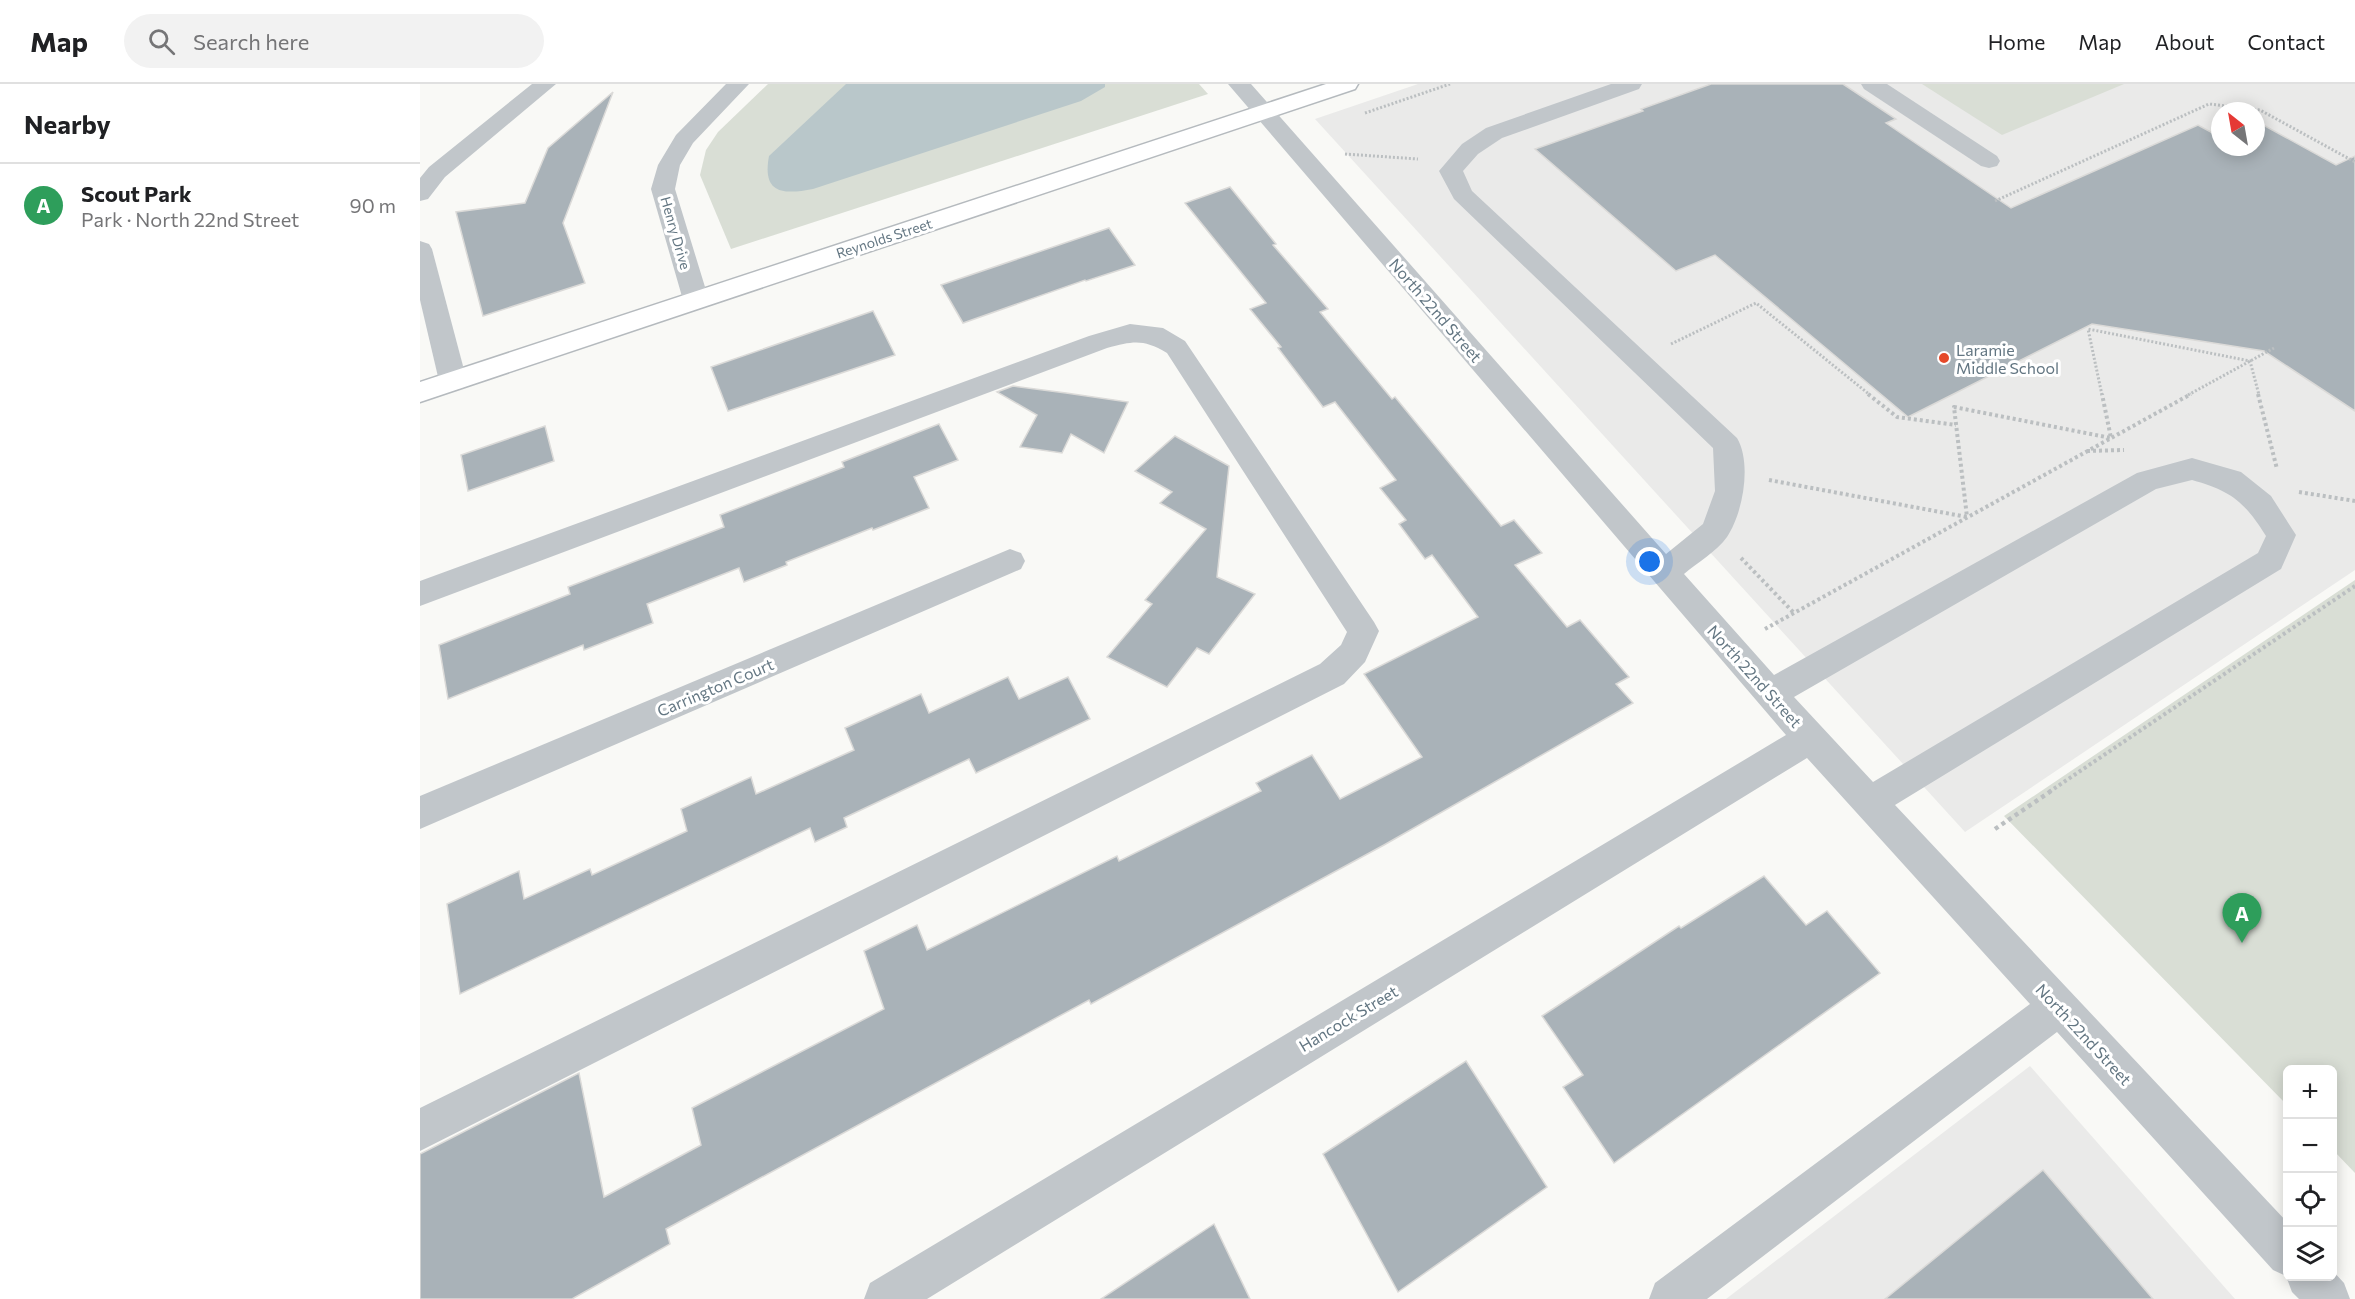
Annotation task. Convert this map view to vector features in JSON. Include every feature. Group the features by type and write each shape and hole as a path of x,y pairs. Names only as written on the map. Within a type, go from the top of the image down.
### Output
{"main road":[{"name":"Reynolds Street","path":"420,392 1347,84"}],"street":[{"path":"420,194 437,172 545,84"},
{"name":"Henry Drive","path":"696,300 663,189 669,165 684,140 738,84"},
{"name":"North 22nd Street","path":"1239,84 1770,694 2283,1250"},
{"path":"1631,84 1494,133 1478,141 1464,153 1451,171 1461,194 1727,445 1730,491 1714,531 1664,573"},
{"path":"1872,84 1989,161"},
{"path":"420,249 453,381"},
{"path":"420,594 1098,342 1130,333 1154,334 1176,347 1363,631 1354,653 1332,674 420,1130"},
{"path":"1770,694 2147,481 2192,469 2231,480 2261,504 2281,535 2270,561 1870,802"},
{"name":"Carrington Court","path":"420,813 1010,561"},
{"name":"Hancock Street","path":"886,1299 1810,738"},
{"path":"1671,1299 2058,1006"},
{"path":"2312,1281 2328,1299"}],"path":[{"path":"1361,114 1450,84"},
{"path":"1995,201 2209,104 2260,110 2355,162"},
{"path":"1297,151 1458,161"},
{"path":"1667,345 1756,303 1897,417 1956,425"},
{"path":"2091,324 2088,329 2111,438"},
{"path":"2088,329 2250,361"},
{"path":"1730,648 2274,348"},
{"path":"2250,361 2280,479"},
{"path":"1967,517 1954,407 2111,438"},
{"path":"1765,479 1967,517"},
{"path":"2293,491 2355,501"},
{"path":"1738,554 1794,613"},
{"path":"1995,829 2355,586"}],"shaded area":[{"path":"768,84 1199,84 1208,94 731,249 700,175 706,150 718,132"},
{"path":"846,84 1105,84 1105,87 1081,101 813,189 792,192 777,189 769,178 769,156"},
{"name":"Laramie Middle School","path":"1418,84 2355,84 2355,570 1965,832 1315,119"},
{"path":"1922,84 2124,84 2002,135"},
{"path":"2355,580 2355,1173 2337,1154 2337,1065 2283,1065 2283,1101 2004,816"},
{"path":"2030,1066 2235,1299 1726,1299"}],"building":[{"name":"Laramie Middle School","path":"1711,84 1843,84 1896,119 1886,123 2011,208 2198,125 2211,132 2211,156 2265,156 2265,126 2336,165 2355,156 2355,411 2264,351 2092,324 1908,417 1715,255 1676,271 1535,149 1643,111 1641,109"},
{"path":"613,92 563,223 585,283 483,316 456,212 525,203 548,148"},
{"path":"1230,187 1276,244 1273,245 1328,309 1320,312 1392,399 1395,397 1501,526 1514,520 1542,553 1515,565 1567,627 1580,620 1629,677 1616,684 1633,703 1384,845 1091,1004 1089,1000 666,1229 670,1244 572,1299 420,1299 420,1154 579,1073 604,1197 701,1145 692,1108 884,1009 864,951 917,925 927,950 1117,856 1119,861 1261,791 1256,783 1312,755 1340,799 1422,757 1364,674 1478,617 1432,555 1425,559 1399,524 1406,520 1380,488 1396,480 1335,402 1323,407 1278,348 1281,347 1250,309 1266,303 1185,203"},
{"path":"1109,228 1135,265 963,323 941,285"},
{"path":"873,311 895,355 728,411 711,367"},
{"path":"1013,386 1128,402 1104,453 1071,434 1062,453 1020,447 1037,415 997,392"},
{"path":"939,424 958,460 914,477 929,508 786,562 787,565 744,582 739,568 647,604 653,623 584,650 583,645 448,699 439,645 570,594 568,587 724,527 720,515 844,467 842,462"},
{"path":"545,426 554,461 468,491 461,455"},
{"path":"1175,436 1229,466 1217,577 1255,594 1209,654 1197,648 1167,687 1107,657 1152,604 1145,600 1206,529 1160,503 1172,492 1135,471"},
{"path":"1008,677 1019,699 1068,677 1090,719 976,773 969,759 844,818 847,827 815,842 810,828 460,994 447,904 519,871 524,899 590,869 592,875 687,831 681,809 751,777 756,794 854,750 845,728 921,694 929,713"},
{"path":"1764,876 1806,925 1827,911 1880,973 1614,1163 1563,1087 1583,1075 1542,1016 1679,926 1681,928"},
{"path":"1466,1061 1547,1187 1398,1292 1323,1154"},
{"path":"2043,1170 2153,1299 1885,1299"},
{"path":"1214,1224 1250,1299 1101,1299"}],"place":[{"name":"Laramie Middle School","path":"1944,358"},
{"name":"Scout Park","path":"2242,943"}]}
